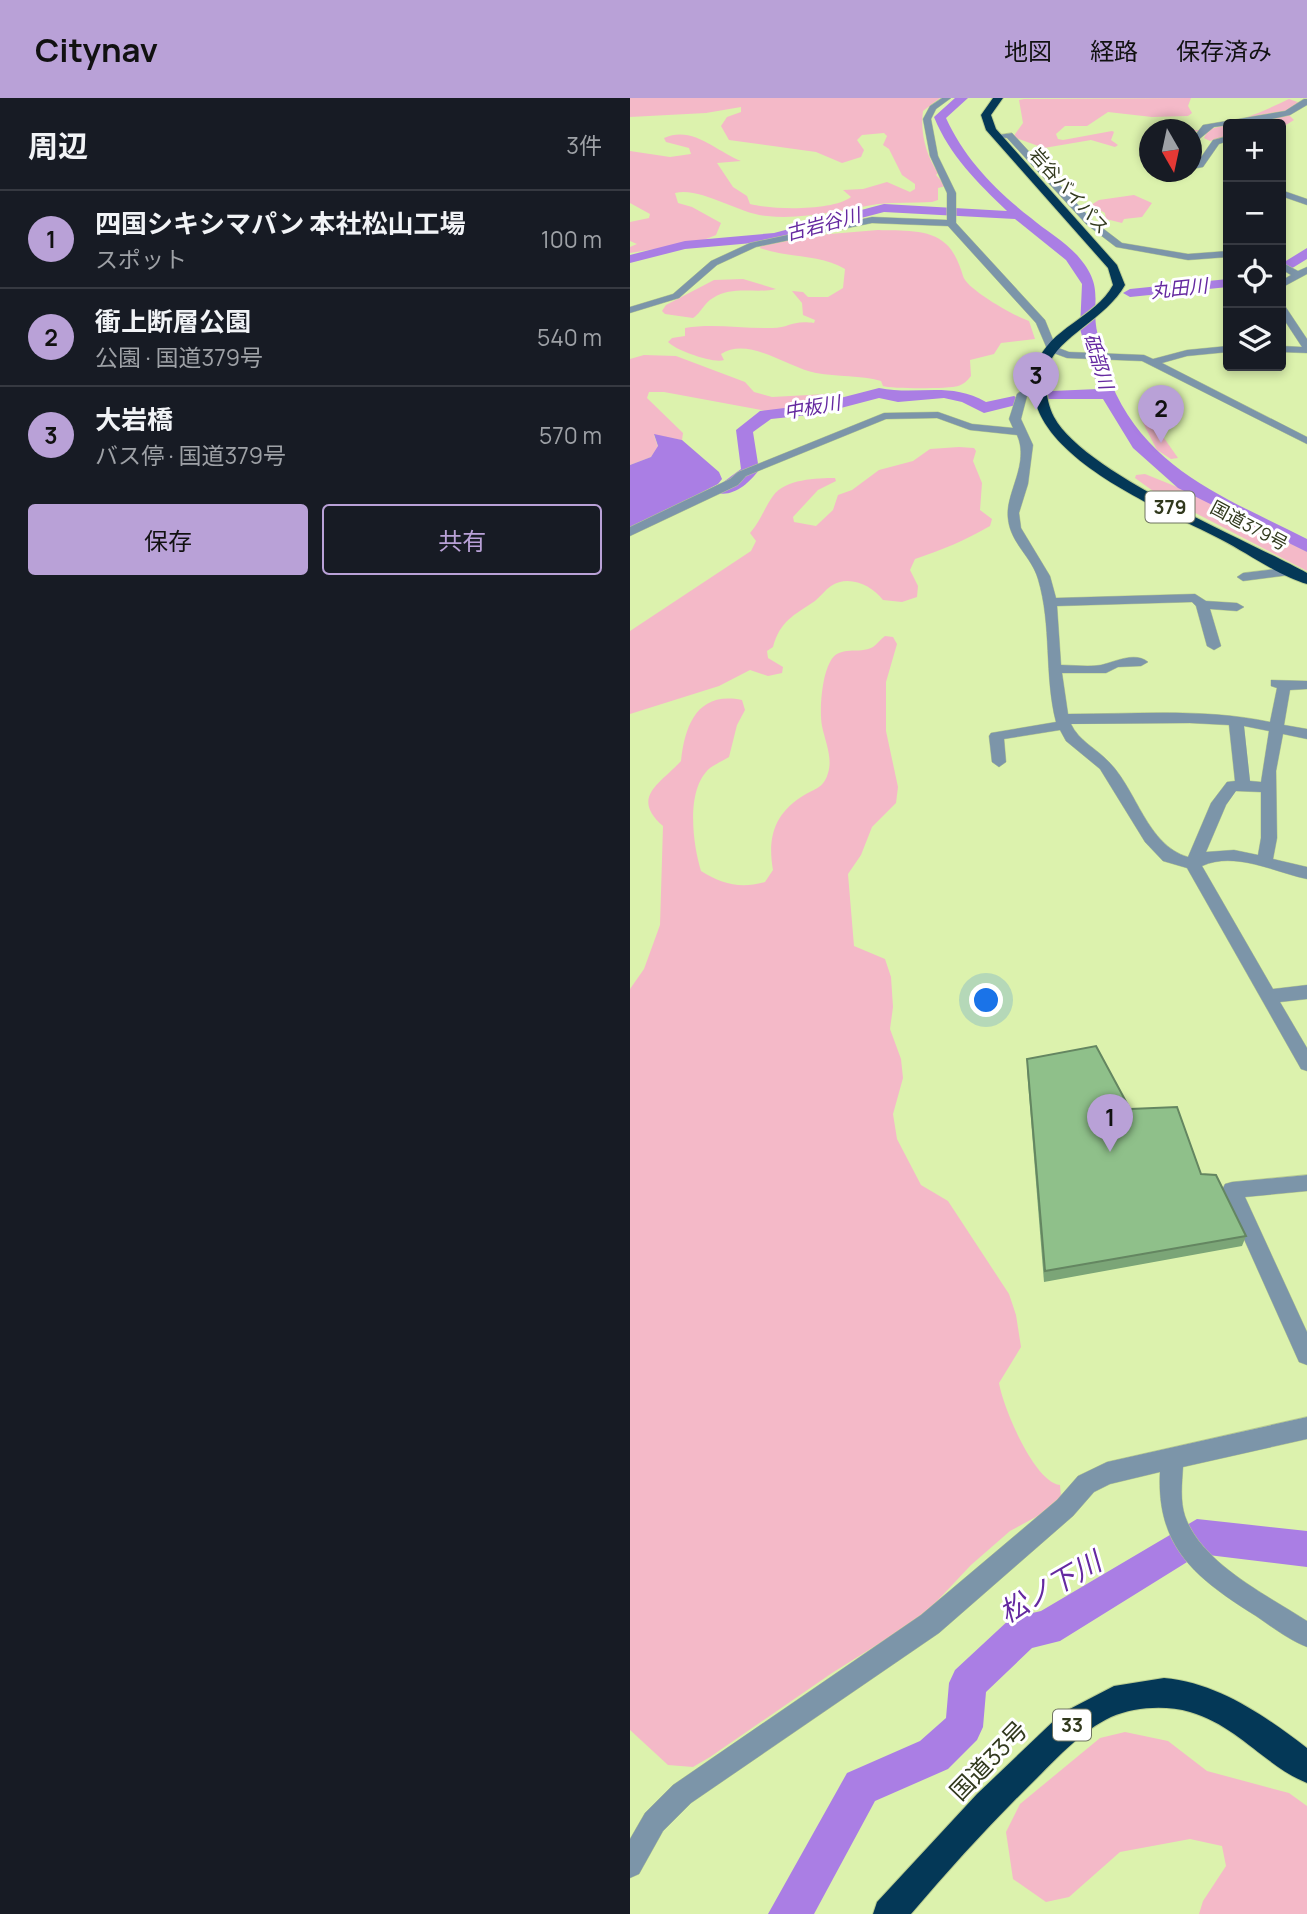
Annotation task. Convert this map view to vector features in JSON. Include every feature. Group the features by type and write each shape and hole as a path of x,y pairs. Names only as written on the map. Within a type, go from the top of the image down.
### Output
{"highway":[{"path":"995,136 986,120 987,110 998,98"},
{"name":"岩谷バイパス","path":"995,136 1113,267 1119,285 1115,295 1103,309 1052,349"},
{"path":"1039,383 1043,366 1052,349"},
{"name":"国道379号","path":"1039,383 1043,404 1053,425 1088,461 1112,477 1307,579"},
{"name":"国道33号","path":"889,1914 1007,1785 1063,1731 1092,1711 1119,1699 1153,1693 1189,1696 1242,1720 1307,1768"}],"street":[{"path":"947,98 933,108 928,119 933,133 933,152 952,190 952,216 1041,322 1052,349 1077,356 1118,355 1153,362 1307,441"},
{"path":"1202,132 1209,125 1278,115 1301,108 1307,101"},
{"path":"995,136 1009,135 1093,222 1119,244 1188,257 1223,254"},
{"path":"1202,162 1216,142 1223,140"},
{"path":"1286,195 1307,202"},
{"path":"630,310 676,296 714,263 753,244 872,220 952,216"},
{"path":"1092,243 1101,241 1093,222"},
{"path":"1286,316 1307,348"},
{"path":"1286,349 1307,348"},
{"path":"1153,362 1187,353 1223,349"},
{"path":"1039,383 1022,394 1015,419 1027,445 1022,484 1013,513 1015,528 1044,576 1050,602 1054,669 1063,722 1071,738 1105,766 1151,838 1170,857 1193,864 1271,996 1307,1064"},
{"path":"630,532 734,482 742,474 884,416 938,415 970,427 1020,432"},
{"path":"1243,577 1293,571"},
{"path":"1050,602 1195,598 1202,605 1214,646"},
{"path":"1202,605 1237,607"},
{"path":"1054,669 1106,669 1115,663 1141,662"},
{"path":"1264,863 1270,806 1267,787 1279,729 1280,685 1307,685"},
{"path":"1236,720 1243,784"},
{"path":"999,762 996,736 1063,722 1236,720 1307,734"},
{"path":"1193,864 1219,803 1232,786 1243,784 1267,787"},
{"path":"1193,864 1206,855 1223,852 1307,873"},
{"path":"1271,996 1307,992"},
{"path":"1307,1183 1232,1190 1307,1355"},
{"path":"630,1865 654,1822 682,1794 930,1623 1065,1508 1087,1484 1107,1473 1307,1428"},
{"path":"1172,1459 1174,1517 1181,1532 1216,1577 1307,1635"}],"shaded area":[{"path":"630,98 940,98 923,111 922,127 927,151 938,173 936,175 946,186 938,188 938,200 932,202 878,204 794,217 756,214 696,193 675,193 678,203 692,207 721,223 716,235 699,242 630,253 630,247 637,244 630,241 630,222 649,218 650,214 630,203 630,151 670,157 691,154 689,148 666,142 664,138 675,135 695,137 741,161 717,163 733,187 747,196 750,204 787,208 817,207 842,202 851,197 843,190 863,189 887,182 910,192 915,189 915,184 902,175 889,149 883,145 887,136 884,133 862,135 857,140 864,150 861,157 842,163 816,152 729,140 721,126 727,117 741,112 741,107 706,113 630,117"},
{"path":"1191,98 1188,106 1192,113 1188,116 1152,117 1108,112 1087,126 1065,126 1056,134 1058,139 1063,140 1112,131 1111,140 1118,145 1115,147 1091,140 1044,148 1013,137 1023,123 1019,100"},
{"path":"1289,99 1303,104 1288,114 1294,120 1286,125 1286,119 1242,119"},
{"path":"1223,125 1223,138 1210,141 1204,138 1206,134 1202,133 1202,130"},
{"path":"1134,195 1152,203 1142,217 1124,219 1122,223 1106,219 1105,213 1091,205 1099,200"},
{"path":"878,230 914,231 939,239 952,251 966,282 992,302 1029,321 1035,339 1001,343 994,354 970,360 971,376 965,382 944,388 888,387 873,379 816,373 744,349 732,349 721,354 724,360 712,360 686,352 668,342 672,338 685,336 685,328 772,328 814,323 815,320 803,315 802,303 792,291 803,292 808,297 828,297 843,288 845,269 825,261 770,251 760,248 761,245 818,235"},
{"path":"743,279 776,289 721,294 710,300 693,318 665,314 662,311 666,305 714,280"},
{"path":"644,355 676,356 745,382 754,392 772,397 827,394 841,400 777,413 664,392 649,392 647,398 683,433 682,440 654,435 658,447 651,457 630,465 630,359"},
{"path":"1150,418 1178,458 1171,459 1157,450 1141,419"},
{"path":"654,434 682,440 719,472 722,479 718,484 630,530 630,465 651,457 658,446"},
{"path":"974,448 976,451 973,461 982,483 980,510 992,519 990,526 972,536 915,559 910,570 918,586 917,597 902,602 883,600 873,590 859,583 838,583 789,620 780,631 773,647 767,651 768,658 783,667 782,673 768,676 750,670 719,686 630,714 630,631 751,551 756,541 750,533 778,490 802,481 835,478 836,481 818,490 793,517 794,522 816,526 833,510 838,495 852,490 879,470 913,461 930,449"},
{"path":"1145,474 1192,493 1307,552 1307,571 1153,491 1135,478 1136,475"},
{"path":"885,636 893,637 897,644 886,682 886,731 898,787 896,803 872,827 861,855 848,874 854,946 885,959 891,977 893,1007 890,1029 901,1059 903,1078 893,1114 897,1139 921,1185 948,1201 1009,1294 1016,1315 1021,1347 999,1383 1021,1442 1040,1471 1050,1481 1060,1485 1061,1496 1047,1511 1010,1531 971,1565 923,1616 832,1673 693,1767 668,1765 630,1730 630,989 644,969 660,925 663,826 653,816 649,799 657,784 681,761 686,735 696,713 714,701 742,700 745,710 737,725 729,757 710,768 697,789 694,833 701,871 724,882 739,885 765,882 773,870 771,846 780,817 795,801 822,784 828,773 829,755 821,711 827,668 839,653 868,649"},
{"path":"1125,1732 1168,1741 1207,1771 1289,1793 1307,1806 1307,1914 1199,1914 1203,1901 1226,1866 1222,1846 1190,1839 1120,1852 1069,1897 1046,1902 1013,1879 1006,1832 1020,1804 1100,1738"}],"building":[{"path":"1096,1046 1130,1109 1177,1107 1201,1174 1216,1175 1246,1236 1045,1271 1027,1059"}],"waterway":[{"name":"砥部川","path":"962,98 940,117 951,143 971,169 1018,215"},
{"name":"古岩谷川","path":"630,259 685,245 774,237 884,208 995,216 1018,215"},
{"name":"砥部川","path":"1018,215 1071,257 1089,284 1088,329 1108,394"},
{"name":"丸田川","path":"1286,267 1307,252"},
{"name":"丸田川","path":"1130,293 1223,283"},
{"name":"中板川","path":"723,489 740,481 750,470 744,430 766,415 818,409 879,393 898,397 944,393 967,398 984,408 1014,401"},
{"name":"中板川","path":"1052,396 1108,394"},
{"name":"砥部川","path":"1108,394 1139,444 1184,484 1307,546"},
{"name":"松ノ下川","path":"788,1914 796,1906 861,1787 934,1755 964,1727 968,1683 1024,1631 1047,1628 1197,1536 1307,1549"}],"place":[{"name":"大岩橋","path":"1036,410"},
{"name":"衝上断層公園","path":"1161,443"},
{"name":"四国シキシマパン 本社松山工場","path":"1110,1152"}]}
